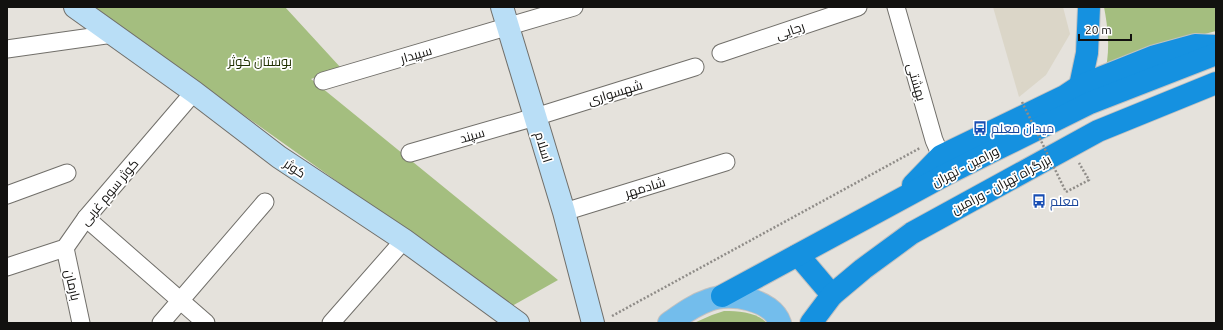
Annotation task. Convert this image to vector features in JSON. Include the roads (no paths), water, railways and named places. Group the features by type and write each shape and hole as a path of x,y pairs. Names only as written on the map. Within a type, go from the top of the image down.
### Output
{"highway":[{"path":"1080,86 1087,53 1090,7"},
{"path":"898,200 938,148 1065,96 1080,86 1155,56 1195,45 1216,46"},
{"name":"ورامین - تهران","path":"722,296 898,200 1090,103 1216,54"},
{"name":"بزرگراه تهران - ورامین","path":"811,323 832,295 863,269 912,233 1098,131 1216,83"},
{"path":"798,255 832,295"}],"main road":[{"name":"کوثر","path":"75,7 194,92 279,157 404,240 518,323"},
{"name":"اسلام","path":"505,17 564,212 584,287 600,321"},
{"path":"583,323 584,287"},
{"path":"669,323 689,309 710,299 722,296 739,297 758,301 769,309 780,323"}],"street":[{"name":"سپیدار","path":"323,81 505,17 574,7"},
{"name":"رجایی","path":"721,53 858,7"},
{"name":"بهشتی","path":"896,7 938,148"},
{"path":"7,49 114,34"},
{"name":"شهسواری","path":"535,117 695,67"},
{"name":"کوثر سوم غربی","path":"65,248 86,218 194,92"},
{"name":"سپند","path":"410,153 535,117"},
{"name":"شادمهر","path":"564,212 726,162"},
{"path":"7,195 68,173"},
{"path":"161,323 265,202"},
{"path":"86,218 206,323"},
{"path":"331,323 404,240"},
{"path":"7,267 65,248"},
{"name":"بارمان","path":"65,248 81,323"}],"place":[{"name":"میدان معلم","path":"980,128"},
{"name":"معلم","path":"1039,201"}],"park label":[{"name":"بوستان کوثر","path":"260,61"}]}
